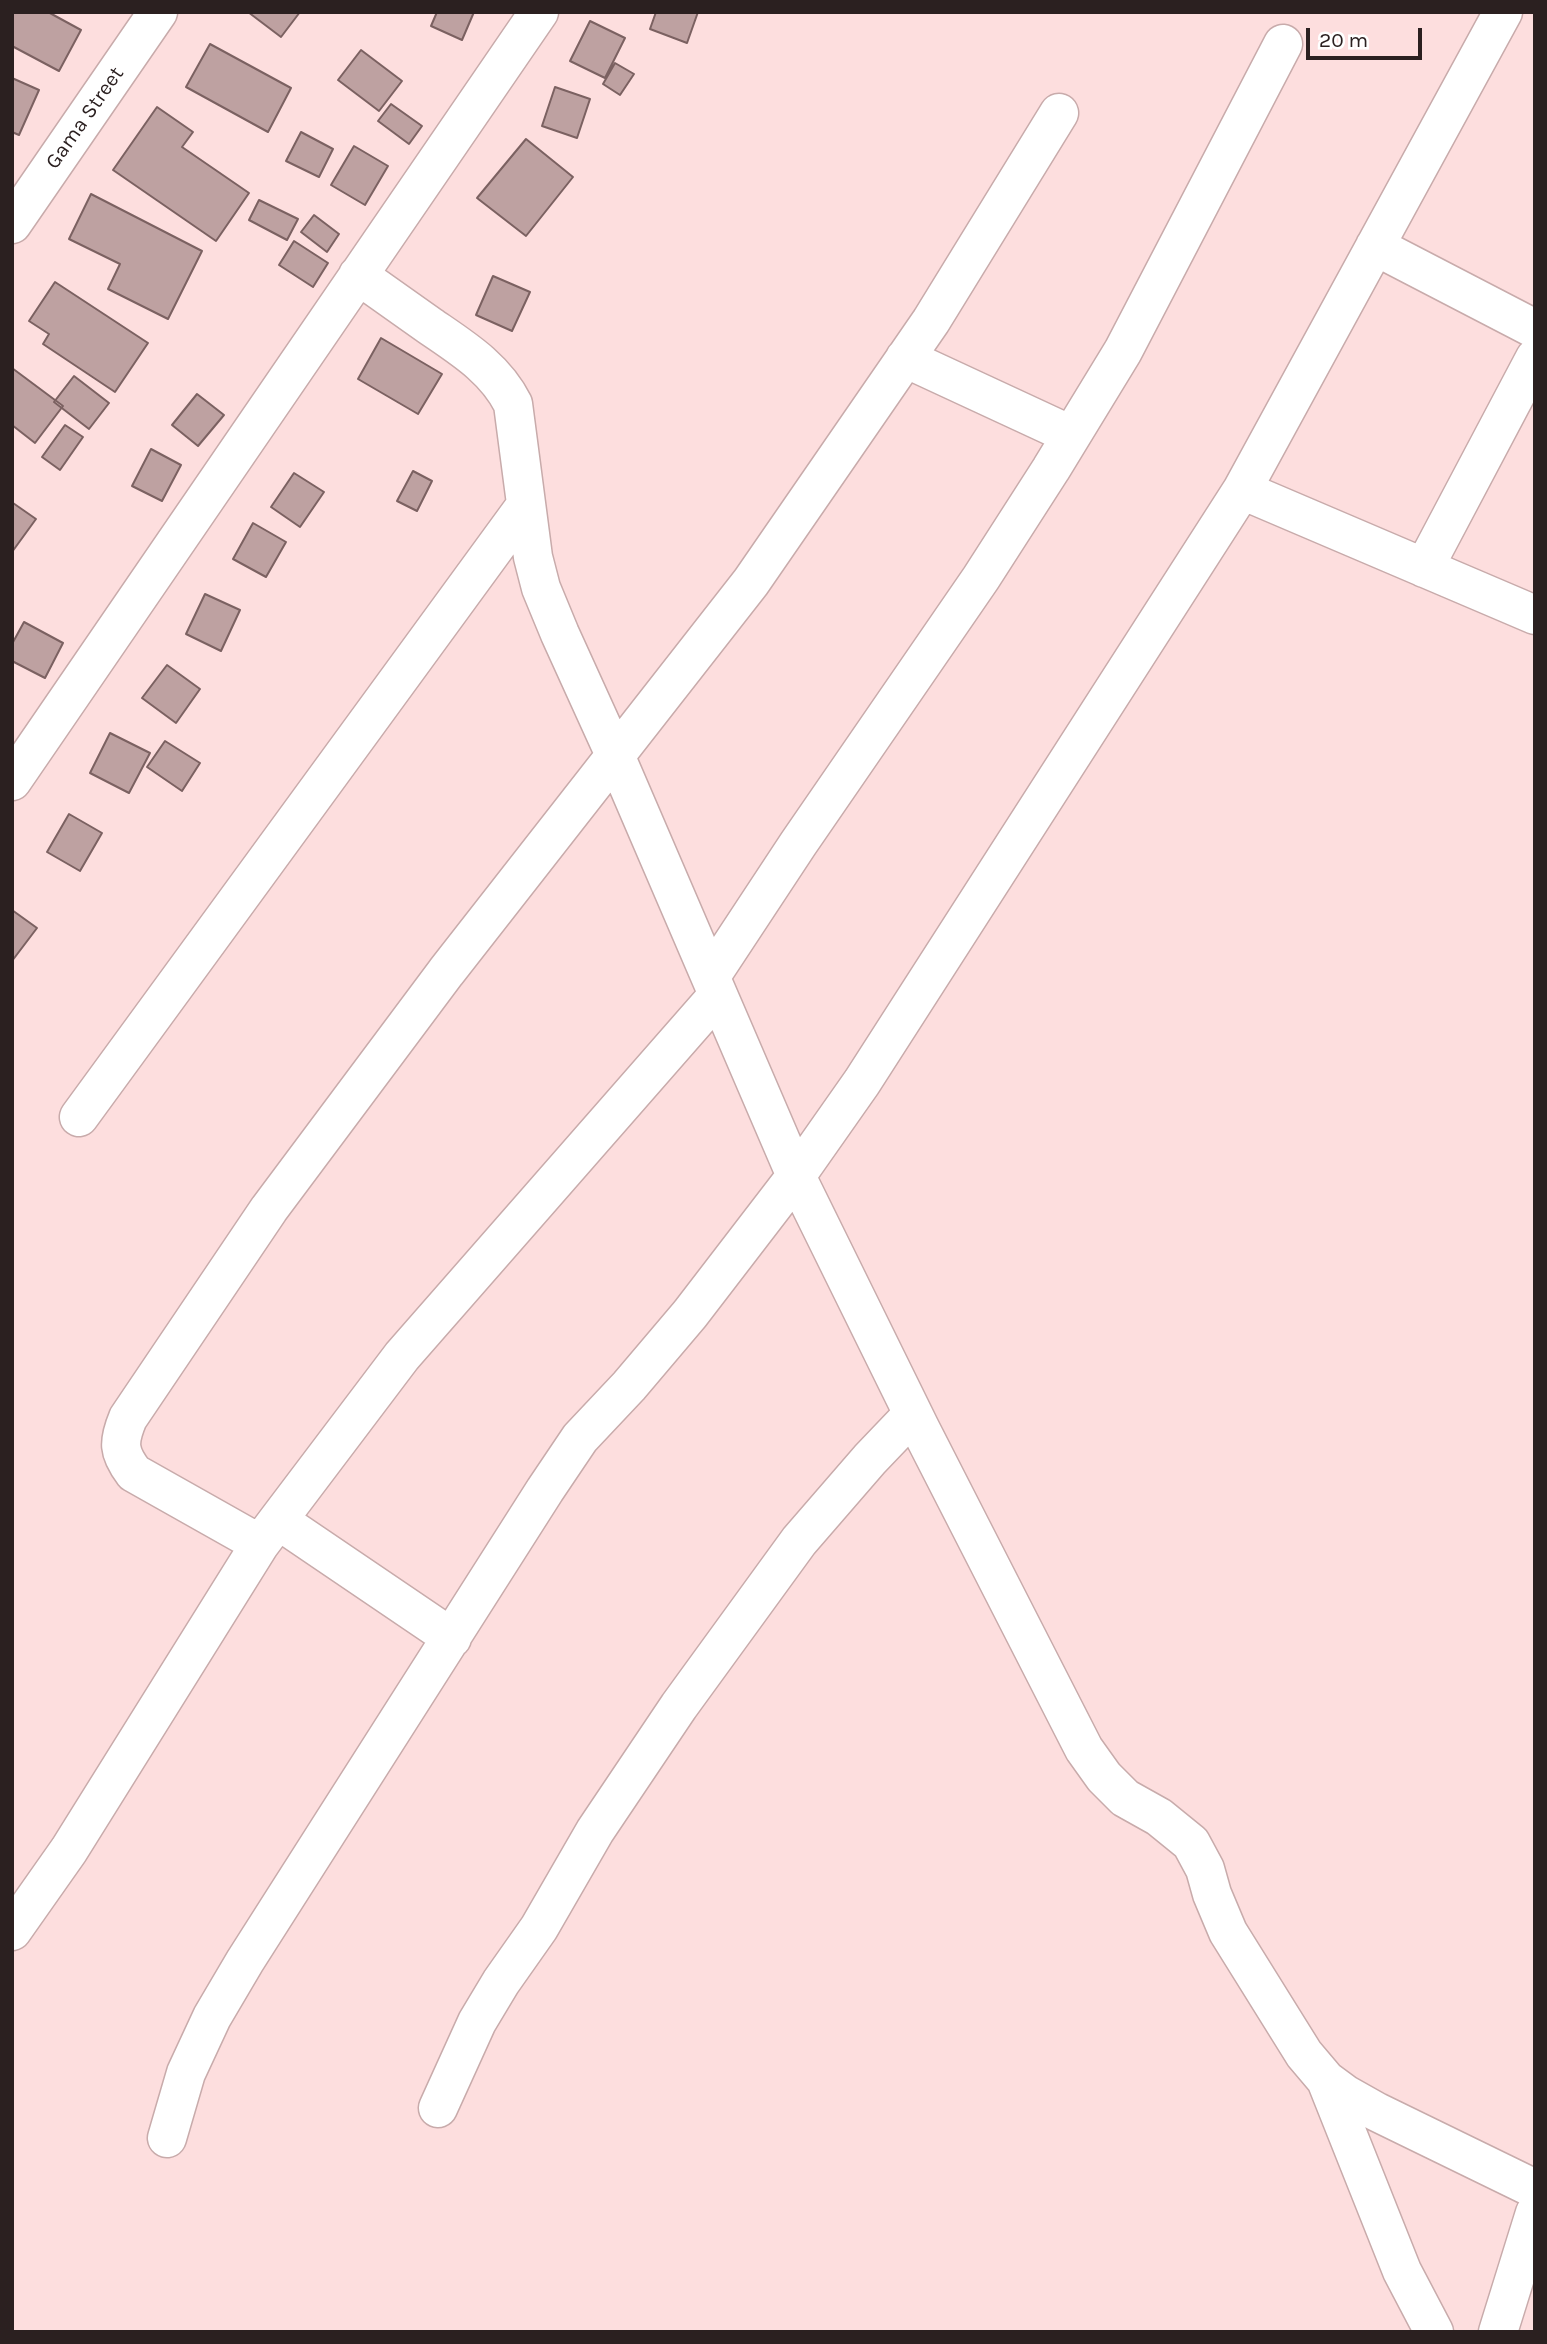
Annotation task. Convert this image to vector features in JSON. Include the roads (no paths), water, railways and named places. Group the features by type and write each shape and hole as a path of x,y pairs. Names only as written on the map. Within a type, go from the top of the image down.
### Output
{"street":[{"name":"Gama Street","path":"12,224 158,12"},
{"path":"12,781 539,12"},
{"path":"167,2138 186,2073 212,2017 580,1438 629,1386 690,1314 796,1176 870,1070 1242,490 1503,12"},
{"path":"12,1931 69,1850 269,1532 402,1356 714,986 798,844 981,578 1122,351 1283,44"},
{"path":"452,1638 269,1532 134,1473 122,1458 120,1443 128,1418 269,1209 446,972 751,582 931,321 1059,113"},
{"path":"1375,246 1535,330"},
{"path":"358,275 468,353 493,373 505,387 513,404 533,558 541,587 796,1176 913,1414 1084,1749 1104,1777 1125,1798 1159,1817 1191,1843 1205,1869 1228,1932 1304,2054 1326,2080 1377,2112 1535,2189"},
{"path":"905,358 1071,435"},
{"path":"1424,568 1535,358"},
{"path":"1242,490 1535,615"},
{"path":"79,1117 526,505"},
{"path":"438,2108 477,2022 539,1928 595,1831 679,1706 799,1541 913,1414"},
{"path":"1326,2080 1402,2271 1434,2332"},
{"path":"1498,2332 1535,2213"}]}
